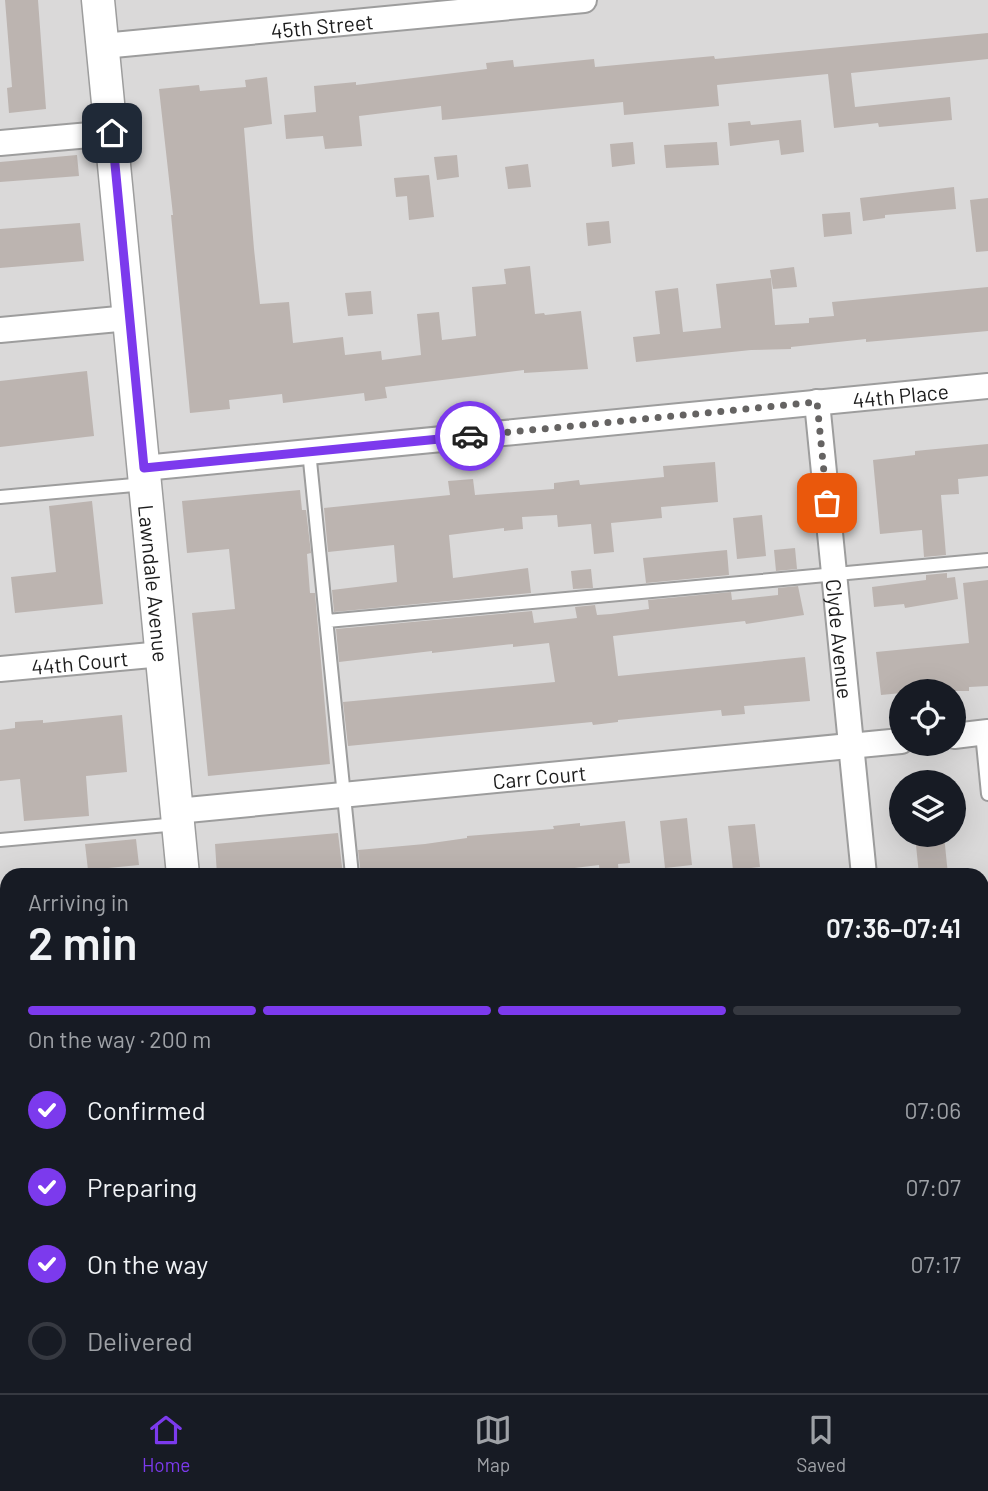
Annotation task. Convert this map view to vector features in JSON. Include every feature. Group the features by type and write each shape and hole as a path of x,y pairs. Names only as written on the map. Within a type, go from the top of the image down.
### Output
{"street":[{"name":"Lawndale Avenue","path":"98,0 182,868"},
{"name":"45th Street","path":"103,46 584,0"},
{"path":"0,143 112,133"},
{"path":"0,330 129,318"},
{"name":"44th Place","path":"144,476 309,452 988,386"},
{"name":"Clyde Avenue","path":"817,402 863,868"},
{"name":"44th Court","path":"0,669 162,654"},
{"path":"966,735 985,733"},
{"name":"Carr Court","path":"178,818 344,795 889,742"}],"lane":[{"path":"309,452 351,868"},
{"path":"0,497 144,476"},
{"path":"327,621 988,559"},
{"path":"985,733 988,794"},
{"path":"0,840 178,818"}],"shaded area":[{"path":"0,0 988,0 988,868 0,868"}],"building":[{"path":"5,0 38,0 46,109 9,113 7,88 12,87"},
{"path":"988,33 988,59 851,73 855,107 950,97 952,120 834,128 828,74 717,85 719,106 624,115 623,102 442,120 441,106 359,116 362,146 325,149 323,136 286,139 284,115 316,112 314,86 356,82 356,85 487,69 486,63 513,60 514,67 594,59 595,67 714,56 715,59"},
{"path":"267,77 272,124 244,128 254,249 260,304 289,302 293,343 343,337 345,355 381,351 382,360 421,355 417,314 439,312 442,340 476,336 472,287 506,284 504,269 530,266 535,314 581,311 588,369 524,373 524,370 385,387 387,398 365,401 364,393 283,403 282,394 229,400 230,409 190,413 159,89 199,85 200,91 246,87 245,80"},
{"path":"801,120 804,152 781,155 779,140 730,146 728,123 750,121 751,125"},
{"path":"633,142 635,164 612,167 610,144"},
{"path":"717,142 719,165 666,168 664,145"},
{"path":"77,155 79,176 0,182 0,162"},
{"path":"457,155 459,177 437,180 434,157"},
{"path":"528,164 531,187 508,189 505,167"},
{"path":"429,175 434,217 409,220 407,196 396,197 394,178"},
{"path":"954,187 956,209 885,215 885,218 863,221 860,198"},
{"path":"988,198 988,251 976,252 970,200"},
{"path":"850,212 852,234 824,237 822,214"},
{"path":"609,221 611,243 588,246 586,223"},
{"path":"80,223 84,261 0,268 0,229"},
{"path":"794,267 797,287 773,289 770,270"},
{"path":"771,278 775,325 809,323 809,318 834,316 832,302 988,287 988,331 866,342 866,339 791,349 751,350 636,362 633,337 660,334 655,291 678,288 683,332 721,328 716,284"},
{"path":"371,291 373,314 348,316 345,293"},
{"path":"87,371 94,436 0,447 0,381"},
{"path":"988,444 988,476 958,479 959,494 941,495 946,555 924,557 922,530 880,534 873,460 915,455 915,451"},
{"path":"715,462 718,502 661,507 662,518 611,523 614,552 594,554 591,524 558,527 557,515 522,517 523,529 504,531 504,528 449,535 453,578 528,568 531,593 334,612 332,590 397,582 394,545 328,552 324,508 450,495 448,481 473,479 475,495 554,489 554,483 579,480 580,485 664,477 663,466"},
{"path":"300,490 302,510 306,510 311,553 307,554 310,593 315,593 330,764 208,776 192,613 235,609 229,549 187,553 182,501"},
{"path":"92,501 103,604 15,613 11,577 56,572 49,506"},
{"path":"762,515 766,556 737,559 733,518"},
{"path":"795,548 797,569 776,571 774,550"},
{"path":"727,550 729,575 646,583 643,558"},
{"path":"591,569 593,588 573,589 571,571"},
{"path":"947,573 947,578 955,577 958,599 905,608 904,604 874,607 872,587 926,580 926,575"},
{"path":"988,580 988,686 969,687 969,691 966,691 966,679 889,679 889,694 881,695 876,652 969,643 963,583"},
{"path":"798,586 804,615 746,624 745,621 613,636 618,676 805,657 810,701 744,706 745,714 722,716 721,710 593,725 592,722 348,746 343,702 555,682 549,643 432,651 339,662 336,629 532,611 534,623 577,618 575,607 595,605 597,615 611,614 649,609 648,600 731,592 732,600 778,595 778,588"},
{"path":"122,715 127,772 86,776 89,816 24,821 20,779 0,781 0,730 15,728 15,722 43,720 43,723"},
{"path":"687,818 692,865 665,868 660,821"},
{"path":"625,821 630,863 618,864 618,868 599,868 599,865 575,868 360,868 358,850 425,844 467,836 554,829 553,826 580,823 580,826"},
{"path":"755,824 760,867 733,868 728,826"},
{"path":"338,833 342,868 217,868 215,844"},
{"path":"136,839 139,865 88,868 85,844"},
{"path":"916,847 945,847 947,868 918,868"}],"way so far":[{"path":"470,436 817,402 827,503"}],"route":[{"path":"112,133 144,468 470,436"}]}
